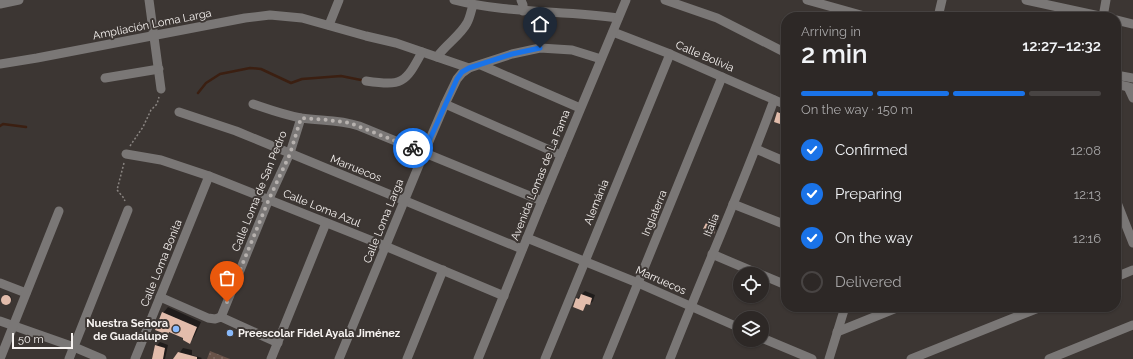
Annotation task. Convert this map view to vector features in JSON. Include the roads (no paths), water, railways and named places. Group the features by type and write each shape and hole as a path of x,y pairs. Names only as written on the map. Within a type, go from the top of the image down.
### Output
{"street":[{"path":"0,4 19,0"},
{"path":"149,0 161,89"},
{"path":"329,25 339,0"},
{"path":"454,0 473,5 523,11 597,15 618,18"},
{"path":"520,0 523,5 523,11"},
{"name":"Avenida Lomas de La Fama","path":"478,359 580,108 626,0"},
{"path":"665,0 717,18 781,50"},
{"path":"807,0 850,12"},
{"path":"939,12 942,0"},
{"path":"1026,0 1080,12"},
{"path":"1104,12 1106,0"},
{"path":"437,56 468,22 473,5"},
{"name":"Ampliación Loma Larga","path":"0,64 245,18 270,15 302,18 329,25 396,43 469,68"},
{"path":"1121,21 1133,24"},
{"name":"Calle Bolivia","path":"613,32 670,54 781,103"},
{"path":"469,68 512,54 540,48 572,50 601,59"},
{"path":"366,81 390,83 403,80 412,71 422,52"},
{"name":"Alemánia","path":"545,359 670,54"},
{"path":"481,65 580,108"},
{"name":"Calle Loma Larga","path":"339,359 445,104 457,79 462,72 469,68"},
{"path":"105,78 159,69"},
{"path":"1121,76 1133,78"},
{"name":"Inglaterra","path":"607,359 722,77"},
{"path":"1121,85 1131,87 1133,98"},
{"name":"Italia","path":"671,359 690,306 756,150 774,100"},
{"path":"253,104 301,118 350,123 542,201"},
{"path":"445,104 561,155"},
{"name":"Marruecos","path":"179,112 236,131 522,249"},
{"name":"Calle Loma de San Pedro","path":"221,317 269,199 290,154 301,118"},
{"path":"756,150 781,160"},
{"name":"Calle Loma Azul","path":"126,154 161,160 209,176 385,246 504,296"},
{"name":"Calle Loma Bonita","path":"135,359 209,176"},
{"path":"733,204 781,223"},
{"path":"69,359 128,210"},
{"path":"0,359 59,211"},
{"path":"1121,213 1133,243"},
{"path":"271,359 326,223"},
{"name":"Marruecos","path":"527,238 638,283 733,325"},
{"path":"712,254 743,267"},
{"path":"407,359 443,270"},
{"path":"1121,275 1133,270"},
{"path":"769,278 781,283"},
{"path":"0,282 26,293"},
{"path":"160,297 208,318 214,319 221,317 278,343"},
{"path":"829,359 841,312"},
{"path":"837,332 887,312"},
{"path":"911,359 1028,312"},
{"path":"0,321 74,346 102,359"},
{"path":"1049,359 1133,325"},
{"path":"769,341 812,359"}],"waterway":[{"path":"198,93 206,83 220,74 250,68 261,69 291,83 302,79 341,76 361,80"},
{"path":"0,126 3,124 26,127"}],"place":[{"name":"Nuestra Señora de Guadalupe","path":"176,329"},
{"name":"Preescolar Fidel Ayala Jiménez","path":"230,333"}]}
